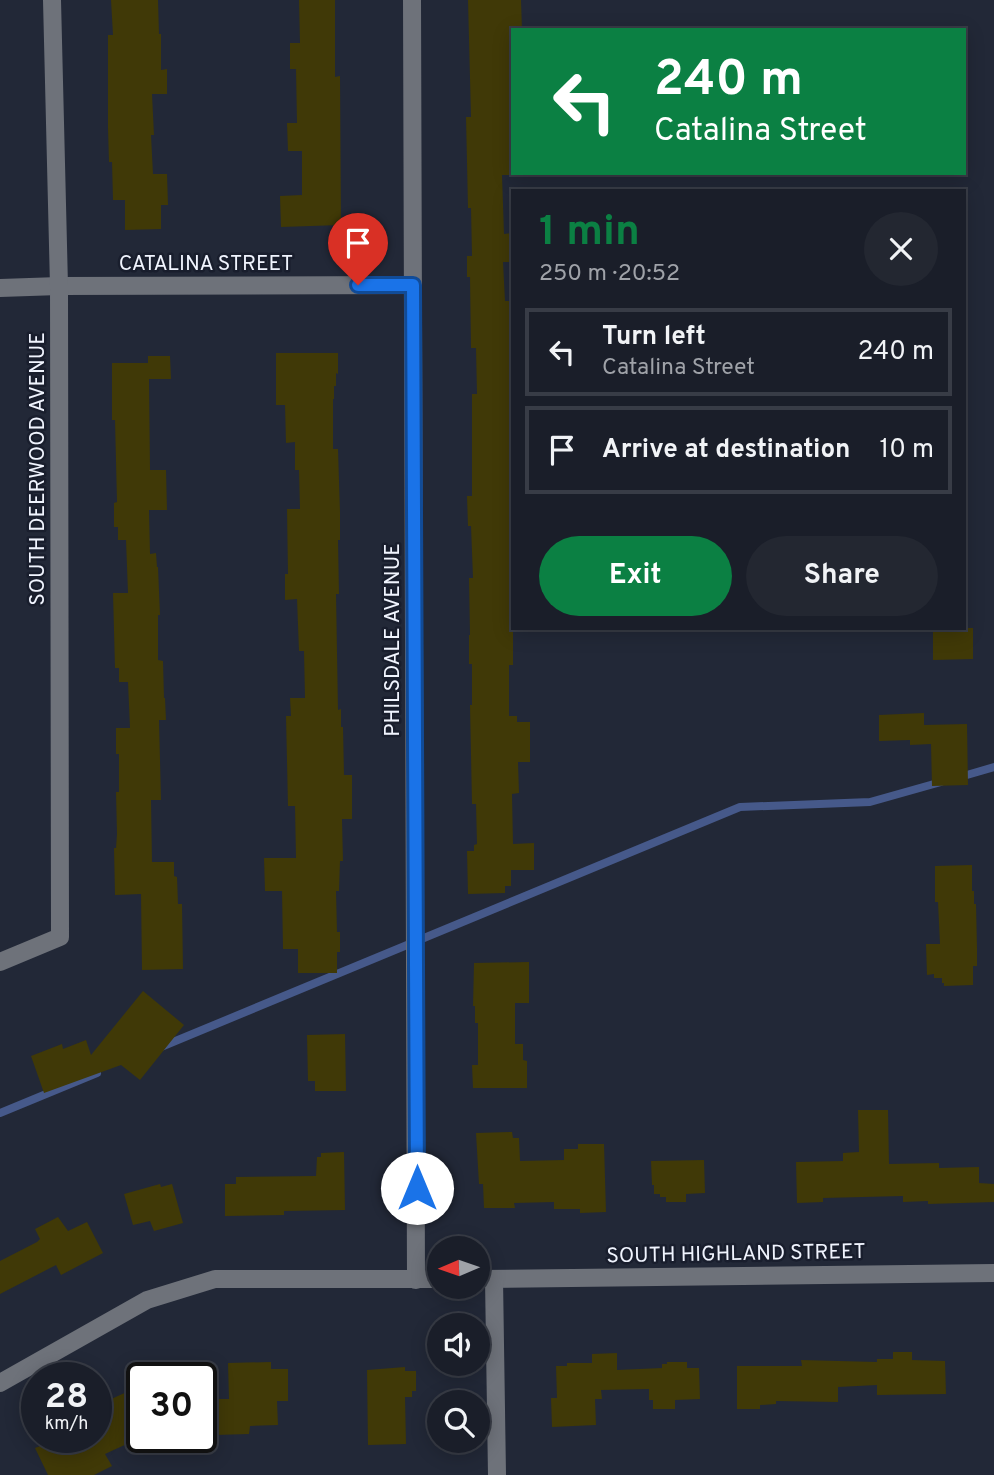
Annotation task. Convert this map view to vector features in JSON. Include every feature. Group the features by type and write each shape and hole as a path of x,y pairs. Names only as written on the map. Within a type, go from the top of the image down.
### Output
{"street":[{"name":"SOUTH DEERWOOD AVENUE","path":"0,962 60,937 59,286 52,0"},
{"name":"PHILSDALE AVENUE","path":"412,0 416,1280"},
{"name":"CATALINA STREET","path":"0,288 413,285"},
{"name":"SOUTH HIGHLAND STREET","path":"490,1279 994,1273"},
{"path":"0,1383 147,1300 215,1279 427,1280"},
{"path":"487,1299 497,1475"}],"building":[{"path":"111,0 158,0 161,70 167,69 167,94 152,94 154,135 151,135 153,174 167,174 168,205 161,205 161,229 125,230 125,200 113,200 108,128 108,35 113,35"},
{"path":"299,0 335,0 335,77 340,76 341,225 281,227 280,196 302,195 302,151 288,151 287,123 297,123 296,69 290,69 290,43 300,43"},
{"path":"468,0 521,0 522,28 511,28 511,175 502,175 504,234 511,233 511,262 503,262 505,301 511,301 513,665 509,665 509,716 517,716 517,722 530,722 530,762 518,762 519,793 512,794 513,844 534,843 534,870 511,870 511,886 505,886 505,893 468,894 467,851 474,851 474,845 477,844 476,804 472,804 469,578 473,578 467,496 472,496 472,394 477,394 476,348 471,348 470,277 467,277 467,256 472,256 466,117 471,117"},
{"path":"276,353 338,353 338,374 336,373 333,399 333,449 338,449 340,512 339,594 336,594 338,710 341,709 343,727 344,775 352,775 352,819 342,819 343,861 340,861 339,891 336,891 337,932 340,932 337,973 298,973 298,949 283,949 282,891 265,891 264,858 296,858 295,806 288,806 286,716 291,716 290,698 305,698 304,651 299,651 297,599 285,600 285,574 288,574 287,509 300,509 299,470 295,470 295,442 286,443 285,405 276,405"},
{"path":"148,356 170,356 171,379 149,379 150,470 166,470 167,510 149,510 150,554 156,553 158,567 158,660 163,661 166,720 159,720 161,800 151,800 152,862 174,862 178,904 182,904 183,969 142,970 141,894 115,895 116,792 119,792 116,728 130,728 128,682 119,682 119,668 115,668 113,593 128,593 126,540 118,540 118,527 114,527 114,503 117,502 112,363 148,363"},
{"path":"973,628 973,659 933,660 933,630"},
{"path":"924,713 924,725 967,724 968,785 932,786 931,744 910,745 910,740 879,741 879,715"},
{"path":"972,865 977,948 973,985 944,986 942,978 934,978 934,974 927,975 926,944 940,944 938,902 935,902 935,866"},
{"path":"529,962 529,1003 515,1003 515,1044 523,1044 523,1060 527,1061 527,1088 473,1088 472,1065 478,1065 478,1023 475,1023 473,1006 474,963"},
{"path":"143,991 184,1025 140,1080 121,1065 44,1093 31,1056 62,1044 63,1049 86,1040 91,1055"},
{"path":"345,1034 346,1091 315,1091 315,1081 308,1081 307,1035"},
{"path":"858,1110 888,1110 889,1164 939,1163 939,1168 979,1167 979,1183 994,1184 994,1202 928,1204 928,1201 903,1202 903,1196 823,1198 823,1202 797,1203 796,1162 843,1161 843,1153 859,1152"},
{"path":"512,1132 513,1138 519,1138 520,1161 564,1160 564,1149 578,1149 578,1144 604,1144 606,1212 580,1213 580,1209 554,1209 554,1202 514,1203 515,1208 484,1208 483,1184 479,1184 476,1133"},
{"path":"344,1152 345,1210 225,1216 225,1184 236,1184 236,1177 316,1176 317,1157 321,1157 321,1153"},
{"path":"704,1160 705,1193 686,1194 686,1202 666,1202 666,1197 654,1194 651,1161"},
{"path":"160,1184 161,1187 172,1184 183,1223 154,1231 150,1221 133,1225 124,1194"},
{"path":"58,1217 68,1231 87,1222 103,1253 61,1275 56,1265 0,1294 0,1261 37,1242 40,1239 35,1229"},
{"path":"893,1352 912,1352 912,1360 945,1361 946,1394 877,1395 877,1385 838,1387 838,1402 776,1401 776,1404 760,1405 760,1409 737,1409 737,1366 802,1366 801,1360 877,1362 877,1359 893,1359"},
{"path":"617,1353 617,1370 662,1368 662,1364 667,1362 687,1362 687,1368 699,1368 700,1399 675,1400 675,1409 653,1409 653,1400 649,1400 649,1389 601,1390 602,1399 595,1399 596,1425 552,1427 551,1398 557,1398 556,1366 592,1363 592,1354"},
{"path":"271,1362 271,1369 288,1369 288,1401 277,1401 278,1425 250,1426 249,1434 217,1435 217,1399 229,1399 228,1363"},
{"path":"405,1367 405,1371 416,1371 416,1391 412,1391 412,1397 405,1397 406,1444 368,1445 367,1370"},
{"path":"126,1392 126,1444 112,1451 112,1399"},
{"path":"37,1453 107,1453 105,1454 112,1466 94,1475 48,1475"}],"waterway":[{"path":"960,777 994,767"},
{"path":"161,1047 740,807 870,802 941,782"},
{"path":"0,1113 97,1073"}],"route":[{"path":"358,285 413,285 417,1188"}]}
